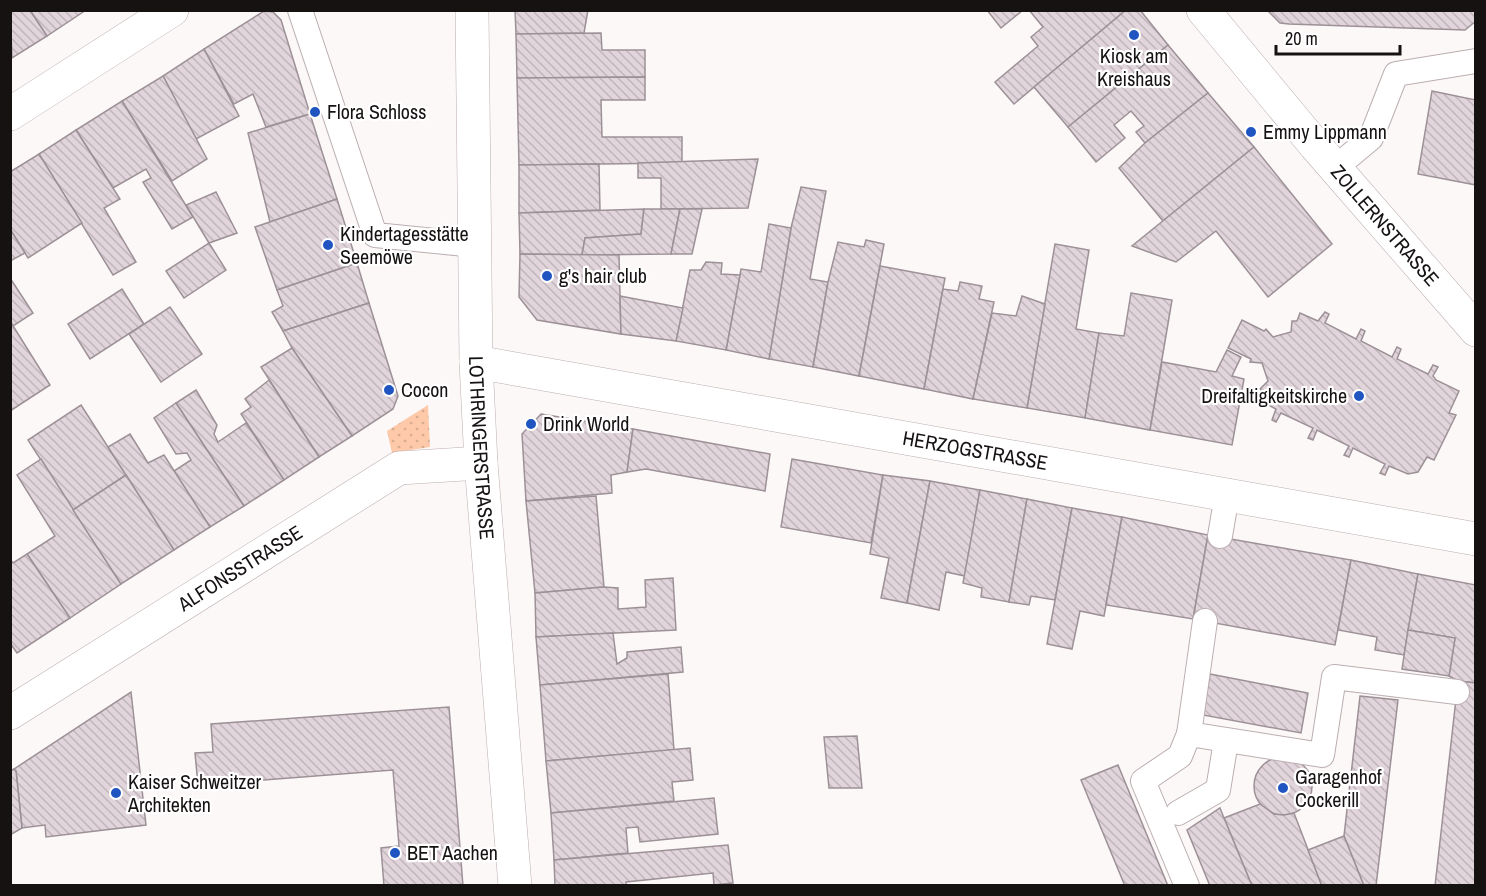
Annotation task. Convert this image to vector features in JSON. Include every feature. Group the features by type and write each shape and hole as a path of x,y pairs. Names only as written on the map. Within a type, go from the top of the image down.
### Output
{"street":[{"path":"10,114 172,10"},
{"name":"LOTHRINGERSTRASSE","path":"472,10 476,362 481,463 515,885"},
{"name":"ZOLLERNSTRASSE","path":"1203,10 1335,168 1476,330"},
{"name":"HERZOGSTRASSE","path":"476,362 1476,539"},
{"name":"ALFONSSTRASSE","path":"10,713 399,468 481,463"}],"lane":[{"path":"300,10 375,235 475,245"},
{"path":"1335,168 1371,138 1396,74 1476,61"},
{"path":"1220,536 1227,495"},
{"path":"1187,885 1143,781 1180,756 1189,734 1205,621"},
{"path":"1189,734 1323,755 1334,677 1457,692"},
{"path":"1178,813 1218,790 1226,741"}],"shaded area":[{"path":"428,405 430,447 392,453 387,431"}],"building":[{"path":"10,10 30,10 47,36 12,58"},
{"path":"30,10 86,10 47,36"},
{"path":"515,10 588,10 584,33 516,34"},
{"path":"987,10 1023,10 1001,28"},
{"path":"1029,10 1126,10 1014,104 995,82 1038,46 1031,37 1043,27"},
{"path":"1126,10 1140,10 1168,45 1068,127 1034,87"},
{"path":"1267,10 1476,10 1476,21 1465,30 1289,24 1280,23"},
{"path":"264,11 273,12 281,20 310,114 266,127 253,94 234,104 204,49"},
{"path":"601,33 602,50 645,50 645,77 517,78 516,34"},
{"path":"1168,45 1208,93 1145,143 1136,132 1144,126 1131,111 1114,125 1125,138 1096,162 1068,127"},
{"path":"204,49 239,116 196,139 163,76"},
{"path":"163,76 207,159 172,181 122,101"},
{"path":"645,77 645,100 601,100 602,137 682,137 682,163 519,165 517,78"},
{"path":"1432,91 1476,100 1476,185 1418,174"},
{"path":"1208,93 1254,147 1163,221 1119,168 1145,143"},
{"path":"122,101 193,217 172,229 143,182 151,178 146,169 113,188 76,130"},
{"path":"310,114 337,199 270,222 248,133"},
{"path":"76,130 120,199 104,208 136,262 113,275 39,154"},
{"path":"1254,147 1332,244 1268,297 1216,231 1176,262 1132,246"},
{"path":"39,154 82,223 28,258 10,229 10,172"},
{"path":"758,159 748,208 661,209 661,178 638,178 638,163"},
{"path":"599,164 600,210 519,213 519,165"},
{"path":"801,187 826,191 810,279 828,282 813,367 769,359 791,228"},
{"path":"216,192 237,233 209,243 186,205"},
{"path":"337,199 357,263 277,290 255,227"},
{"path":"644,209 641,234 585,238 582,255 520,254 519,213"},
{"path":"644,209 680,209 671,254 582,255 585,238 641,234"},
{"path":"680,209 702,209 692,254 671,254"},
{"path":"769,224 791,228 769,359 726,350 741,269 761,272"},
{"path":"10,229 25,253 10,261"},
{"path":"866,240 884,244 859,376 813,367 828,282 838,242 864,247"},
{"path":"209,243 226,270 184,298 166,271"},
{"path":"1055,244 1089,250 1076,329 1099,333 1085,418 1027,408"},
{"path":"520,254 619,255 621,334 537,320 519,297"},
{"path":"706,262 722,263 721,274 740,275 726,350 676,341 690,270 701,270"},
{"path":"357,263 369,303 283,331 272,312 283,306 277,290"},
{"path":"880,266 945,278 924,389 859,376"},
{"path":"10,278 33,313 13,326 10,321"},
{"path":"960,282 982,286 979,299 994,302 973,399 924,389 943,289 958,291"},
{"path":"122,289 144,324 90,359 68,324"},
{"path":"1131,293 1172,300 1150,430 1085,418 1099,333 1124,336"},
{"path":"620,296 683,308 676,341 621,334"},
{"path":"1022,296 1045,304 1027,408 973,399 992,313 1016,316"},
{"path":"369,303 398,396 393,409 352,436 292,348 283,331"},
{"path":"170,307 202,354 161,382 129,334"},
{"name":"Dreifaltigkeitskirche","path":"1325,312 1329,314 1325,323 1356,339 1361,329 1365,331 1361,341 1392,357 1397,347 1401,349 1397,359 1428,374 1433,365 1438,367 1433,376 1436,380 1459,391 1449,413 1456,415 1434,460 1427,457 1418,472 1408,474 1389,466 1385,475 1380,473 1385,464 1353,448 1349,457 1344,455 1349,446 1317,430 1313,440 1308,438 1313,428 1281,413 1276,422 1272,420 1276,409 1259,400 1263,392 1260,389 1268,381 1262,363 1250,362 1251,359 1228,348 1242,320 1264,331 1266,329 1273,337 1291,332 1292,321 1297,321 1300,313 1318,321"},
{"path":"10,321 50,385 10,411"},
{"path":"292,348 352,436 319,457 261,367"},
{"path":"1227,350 1241,357 1232,376 1244,379 1232,445 1150,430 1162,362 1216,372"},
{"path":"269,380 319,457 284,480 241,414 251,407 245,399"},
{"path":"196,390 217,425 214,434 218,442 246,423 284,480 244,506 176,403"},
{"path":"176,403 244,506 210,527 174,471 191,460 187,453 176,454 154,418"},
{"path":"81,405 126,475 73,510 28,440"},
{"path":"541,414 633,429 627,472 611,475 612,493 526,501 522,434"},
{"path":"633,429 770,454 765,491 646,469 627,472"},
{"path":"130,434 148,463 164,455 210,527 174,550 108,447"},
{"path":"41,459 121,584 70,618 27,554 55,536 17,475"},
{"path":"792,459 883,475 871,543 781,527"},
{"path":"126,475 174,550 121,584 73,510"},
{"path":"883,475 930,481 907,603 881,598 889,558 870,554"},
{"path":"930,481 980,490 965,576 946,572 939,610 907,603"},
{"path":"980,490 1027,499 1009,602 981,597 982,588 963,583"},
{"path":"596,496 604,587 535,593 526,501"},
{"path":"1027,499 1072,508 1055,600 1031,596 1029,605 1009,602"},
{"path":"1072,508 1122,517 1104,616 1080,611 1072,649 1047,644"},
{"path":"1122,517 1208,535 1193,619 1106,605"},
{"path":"1208,535 1351,560 1335,645 1193,619"},
{"path":"27,554 70,618 17,653 10,643 10,559 13,563"},
{"path":"1351,560 1418,574 1404,655 1375,650 1377,637 1338,630"},
{"path":"1418,574 1476,585 1476,683 1458,681 1449,676 1455,638 1408,630"},
{"path":"673,578 676,630 536,637 535,593 604,587 618,588 618,609 646,607 645,580"},
{"path":"1408,630 1455,638 1449,676 1402,669"},
{"path":"613,633 617,664 627,658 627,652 681,647 683,672 540,685 536,637"},
{"path":"668,674 674,750 546,761 540,685"},
{"path":"1210,674 1308,693 1301,733 1203,715"},
{"path":"1458,681 1476,683 1476,886 1435,886"},
{"path":"131,692 146,825 46,837 45,825 22,828 14,769"},
{"path":"1360,696 1398,700 1376,886 1364,886 1344,836"},
{"path":"449,707 463,886 384,886 381,848 399,846 393,770 198,785 195,753 213,752 211,724"},
{"path":"857,736 862,788 829,788 824,737"},
{"path":"690,748 693,780 672,782 674,801 551,813 546,761"},
{"name":"Garagenhof Cockerill","path":"1283,757 1294,759 1307,770 1312,786 1310,797 1299,810 1283,815 1272,813 1259,802 1254,786 1256,775 1267,762"},
{"path":"1118,765 1168,886 1125,886 1081,780"},
{"path":"14,769 22,828 10,835 10,771"},
{"path":"714,798 718,834 640,842 638,827 626,828 628,853 554,860 551,813"},
{"path":"1260,804 1274,814 1294,813 1322,886 1252,886 1224,818"},
{"path":"1220,808 1252,886 1210,886 1187,830"},
{"path":"1344,836 1364,886 1322,886 1308,850"},
{"path":"728,845 733,883 714,885 713,873 626,882 626,886 555,886 554,860"}],"place":[{"name":"Kiosk am Kreishaus","path":"1134,35"},
{"name":"Flora Schloss","path":"315,112"},
{"name":"Emmy Lippmann","path":"1251,132"},
{"name":"Kindertagesstätte Seemöwe","path":"328,245"},
{"name":"g's hair club","path":"547,276"},
{"name":"Cocon","path":"389,390"},
{"name":"Dreifaltigkeitskirche","path":"1359,396"},
{"name":"Drink World","path":"531,424"},
{"name":"Garagenhof Cockerill","path":"1283,788"},
{"name":"Kaiser Schweitzer Architekten","path":"116,793"},
{"name":"BET Aachen","path":"395,853"}]}
